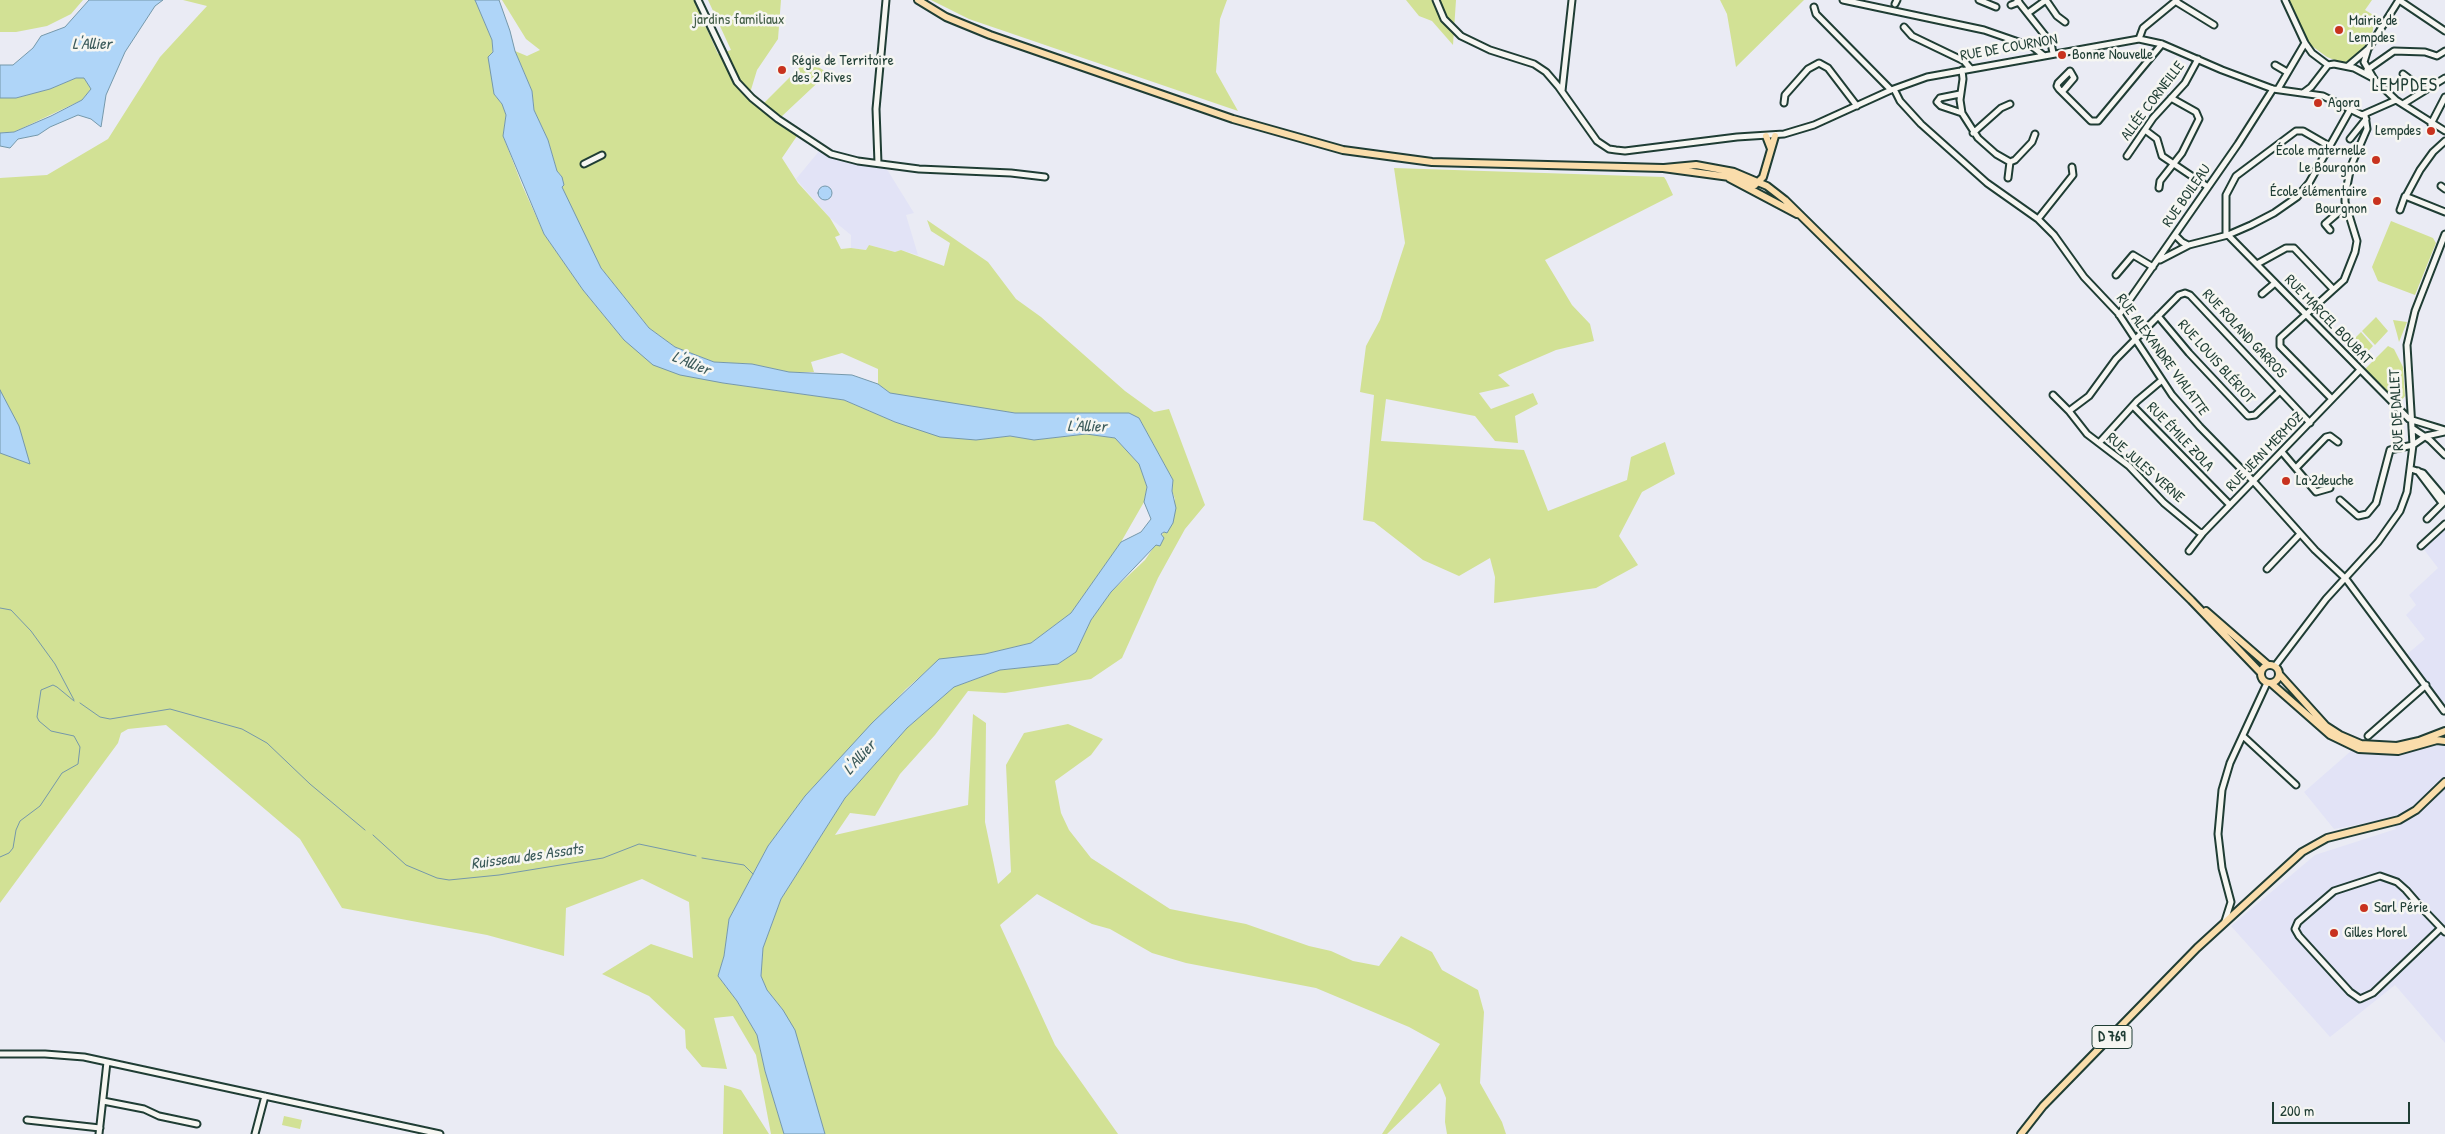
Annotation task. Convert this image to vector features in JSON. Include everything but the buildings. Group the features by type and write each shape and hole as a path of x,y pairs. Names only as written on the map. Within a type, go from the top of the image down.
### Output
{"main road":[{"path":"918,0 946,17 990,35 1225,116 1291,137 1343,150 1432,162 1663,168 1728,177 1755,185"},
{"path":"1766,136 1771,149"},
{"path":"1755,185 1757,176 1765,166 1775,136"},
{"path":"1663,168 1688,165 1734,172 1800,216 2191,600 2261,673 2263,680 2330,735 2360,749 2398,751 2437,740 2445,741"},
{"path":"2191,600 2222,623 2272,666 2320,721 2332,731 2354,742 2369,746 2398,746 2445,731"},
{"path":"2261,673 2263,668 2272,666"},
{"path":"2269,683 2276,682 2280,675"},
{"name":"D 769","path":"2021,1134 2043,1106 2225,921 2302,852 2327,838 2399,820 2416,810 2445,782"}],"street":[{"path":"698,0 737,82 752,98 778,119 831,154 858,161 878,162 919,169 1011,172 1045,177"},
{"path":"878,162 876,109 886,0"},
{"name":"RUE DE COURNON","path":"1436,0 1444,18 1456,32 1490,50 1540,68 1551,76 1593,137 1601,145 1609,149 1625,151 1738,137 1775,136 1814,125 1893,89 1927,77 2139,39 2162,44 2275,89 2303,94 2317,94"},
{"path":"1562,92 1572,0"},
{"path":"1844,0 1984,30 2033,47 2043,55"},
{"path":"1979,0 1996,7"},
{"path":"2028,13 2046,0 2057,16 2065,22"},
{"path":"2285,0 2304,43 2312,53 2328,65 2347,66 2354,64 2368,49"},
{"path":"2445,31 2398,0 2364,58 2367,70 2396,100 2431,124 2445,130"},
{"path":"2011,6 2018,1 2051,43 2053,53"},
{"path":"2139,39 2143,28 2176,1 2214,25"},
{"name":"RUE ALEXANDRE VIALATTE","path":"1814,7 1816,14 1893,89 1904,105 1949,149 1987,183 2038,219 2054,235 2084,277 2119,315 2162,380 2193,420 2254,481 2300,534 2344,577 2444,711"},
{"path":"1904,27 1912,36 1964,61 1970,68"},
{"name":"RUE BOILEAU","path":"2119,315 2287,72 2304,43"},
{"path":"2062,92 2091,121 2098,121 2162,44"},
{"path":"2367,70 2394,51 2425,52 2437,56 2445,51"},
{"name":"ALLÉE CORNEILLE","path":"2127,156 2153,118 2185,83 2198,59"},
{"path":"1784,103 1785,95 1808,68 1819,63 1827,68 1857,106"},
{"path":"2275,65 2287,72"},
{"path":"2303,94 2328,65"},
{"path":"2347,66 2374,79"},
{"path":"1962,70 1963,79 1960,94 1962,113 1973,133 1996,154 2010,162"},
{"path":"2403,74 2424,90"},
{"path":"2402,104 2445,78"},
{"path":"2311,87 2317,94 2366,117"},
{"path":"1960,94 1939,98 1937,102 1941,106 1962,113"},
{"path":"2431,124 2445,97"},
{"path":"2159,188 2160,181 2185,148 2199,116 2172,98"},
{"path":"2350,139 2366,117 2383,104 2396,100"},
{"path":"1973,133 2001,108 2010,104"},
{"path":"2157,262 2174,251 2189,245 2227,235 2259,222 2297,197 2309,183 2350,110"},
{"path":"2332,399 2280,346 2280,338 2344,280 2357,246 2356,233 2346,206 2348,174 2367,129 2366,117"},
{"path":"2145,130 2156,139 2162,156 2208,187"},
{"path":"2227,235 2226,195 2236,176 2296,131 2303,131 2329,146"},
{"path":"2010,162 2032,142 2035,134"},
{"path":"2400,210 2420,170 2445,141"},
{"path":"584,164 602,155"},
{"path":"2008,178 2010,162"},
{"path":"2038,219 2073,176 2072,167"},
{"path":"2406,196 2445,212"},
{"path":"2330,230 2325,224 2346,206"},
{"name":"RUE DE DALLET","path":"2272,666 2344,577 2393,522 2407,492 2413,444 2407,346 2415,311 2445,234"},
{"path":"2175,235 2182,242 2189,245"},
{"name":"RUE MARCEL BOUBAT","path":"2227,235 2400,411 2412,419 2445,431"},
{"path":"2168,245 2174,251"},
{"path":"2257,264 2286,248 2294,248 2333,289"},
{"path":"2116,275 2133,255 2153,267"},
{"path":"2262,294 2275,283"},
{"name":"RUE ROLAND GARROS","path":"2070,411 2093,391 2116,359 2179,295 2185,293 2190,295 2310,422"},
{"name":"RUE LOUIS BLÉRIOT","path":"2158,316 2189,353 2248,416 2255,415 2280,391"},
{"name":"RUE JEAN MERMOZ","path":"2189,551 2204,532 2360,370"},
{"path":"2099,443 2133,406 2162,380"},
{"name":"RUE JULES VERNE","path":"2053,395 2070,411 2083,430 2129,466 2159,499 2199,532 2204,532"},
{"name":"RUE ÉMILE ZOLA","path":"2133,406 2230,506"},
{"path":"2430,425 2430,437"},
{"path":"2412,428 2430,437 2445,456"},
{"path":"2340,500 2358,516 2367,514 2376,503 2390,450 2413,444 2445,431"},
{"path":"2296,468 2326,437 2330,436 2338,442"},
{"path":"2282,452 2316,492 2330,488"},
{"path":"2411,469 2418,471 2444,501 2427,519"},
{"path":"2421,546 2445,524"},
{"path":"2267,569 2300,534"},
{"path":"2225,921 2230,910 2231,895 2222,868 2218,820 2222,790 2243,736 2269,683"},
{"path":"2368,736 2426,685"},
{"path":"2243,736 2296,784"},
{"path":"2380,876 2397,882 2443,930 2373,993 2360,999 2350,992 2299,936 2295,929 2298,922 2334,891 2380,876"},
{"path":"0,1055 45,1054 107,1062 440,1134"},
{"path":"27,1120 100,1131 107,1062"},
{"path":"255,1134 265,1096"},
{"path":"103,1101 144,1109 159,1116 197,1124"}],"shaded area":[{"path":"820,150 830,156 858,163 876,164 888,171 914,213 906,215 918,255 901,250 895,252 869,245 867,250 851,248 851,235 830,218 796,179"},
{"path":"2445,526 2445,706 2406,655 2425,639 2406,615 2416,605 2409,595 2438,568 2422,547"},
{"path":"2439,743 2445,746 2445,1043 2395,985 2330,1037 2231,926 2315,855 2396,829 2388,819 2334,829 2304,792 2351,751 2383,755 2415,750"}],"green space":[{"path":"0,0 83,0 71,14 47,26 16,32 0,32"},
{"path":"183,0 475,0 492,40 494,94 502,104 506,115 503,136 522,185 544,234 583,290 624,340 723,383 844,400 895,422 976,440 1010,436 1034,440 1086,434 1115,438 1139,464 1147,487 1144,502 1121,542 1071,613 1031,643 985,654 939,660 906,689 805,796 768,846 729,919 724,956 718,976 737,1001 757,1035 765,1071 784,1134 771,1134 756,1055 733,1016 714,1018 727,1069 702,1067 686,1048 685,1030 649,996 602,974 651,944 693,958 689,902 642,879 566,908 564,956 487,935 342,908 300,839 166,725 128,729 121,733 118,743 0,903 0,178 47,175 108,139 160,57 207,6"},
{"name":"jardins familiaux","path":"502,0 694,0 718,54 731,50 708,0 781,0 778,39 757,70 750,93 763,104 807,60 828,73 781,117 799,133 782,158 798,183 830,218 840,235 835,237 841,249 866,250 869,245 895,252 901,250 944,266 950,243 931,231 927,220 988,262 1016,299 1041,317 1125,391 1154,412 1169,409 1205,505 1185,529 1158,578 1122,658 1091,679 1005,693 968,691 935,735 900,774 875,816 850,813 835,835 968,805 973,714 986,723 985,822 998,884 1011,872 1006,765 1024,733 1068,724 1103,739 1091,755 1055,781 1061,813 1069,830 1091,858 1170,909 1246,924 1309,946 1331,951 1353,961 1379,966 1401,936 1432,952 1442,970 1478,990 1484,1012 1480,1083 1502,1122 1506,1134 1447,1134 1445,1122 1446,1098 1440,1083 1387,1134 1382,1134 1440,1044 1409,1027 1316,988 1186,963 1152,953 1110,929 1092,924 1037,894 1000,925 1055,1045 1118,1134 825,1134 783,1010 767,990 761,976 763,948 781,899 845,798 907,728 954,687 1000,670 1058,664 1076,652 1091,620 1111,592 1145,560 1164,532 1175,499 1172,491 1173,480 1139,418 1129,413 1015,413 890,393 878,384 878,369 842,353 811,362 814,372 789,372 752,364 714,362 675,347 649,328 601,268 574,214 561,186 562,177 557,171 548,140 534,110 532,91 515,51 527,56 540,50 526,39"},
{"path":"931,0 1227,0 1220,19 1216,72 1238,111 969,19"},
{"path":"1406,0 1456,0 1453,45 1432,21 1419,16"},
{"path":"1720,0 1804,0 1736,67 1727,14"},
{"path":"2288,0 2372,0 2365,10 2375,16 2372,36 2362,50 2349,61 2342,63 2327,57 2305,41"},
{"path":"76,78 84,78 91,89 82,100 14,132 0,133 0,98 16,98 50,89"},
{"path":"1394,168 1664,177 1666,180 1673,195 1545,260 1572,305 1590,324 1594,341 1556,350 1498,375 1510,386 1479,393 1491,409 1533,393 1538,404 1515,416 1518,443 1495,441 1475,416 1386,399 1381,441 1524,450 1548,511 1627,480 1631,457 1665,442 1675,474 1642,492 1619,536 1638,565 1596,588 1494,603 1495,577 1490,558 1459,576 1423,560 1374,522 1363,520 1374,395 1360,392 1366,346 1380,320 1405,243"},
{"path":"2391,221 2433,238 2436,243 2415,295 2378,281 2372,267"},
{"path":"2376,317 2388,331 2375,345 2362,331"},
{"path":"2393,320 2407,322 2399,342 2397,334"},
{"path":"2361,332 2373,346 2360,360 2347,346"},
{"path":"2388,346 2394,349 2403,367 2405,396 2401,401 2396,402 2365,369"},
{"path":"724,1085 741,1090 769,1134 723,1134"},
{"path":"284,1116 302,1120 300,1129 282,1125"}],"water":[{"name":"L'Allier","path":"89,0 163,0 155,6 125,52 106,95 101,127 91,119 78,115 50,127 38,135 18,139 10,148 0,146 0,133 14,132 51,116 82,100 91,89 84,78 76,78 50,89 16,98 0,98 0,65 13,65 33,48 41,36 65,27"},
{"path":"475,0 499,0 515,51 532,91 534,110 548,140 557,171 562,177 564,185 562,187 601,268 649,328 675,347 714,362 752,364 789,372 852,375 878,384 890,393 1015,413 1129,413 1139,418 1173,480 1172,491 1176,508 1173,523 1167,533 1161,534 1164,538 1160,546 1156,545 1111,592 1091,620 1076,652 1058,664 1000,670 954,687 907,728 845,798 781,899 763,948 761,976 767,990 783,1010 795,1030 825,1134 784,1134 765,1071 757,1035 737,1001 718,976 724,956 729,919 768,846 805,796 872,723 939,659 985,654 1031,643 1071,613 1121,542 1141,532 1151,519 1144,502 1147,487 1139,464 1115,438 1086,434 1034,440 1010,436 976,440 940,437 895,422 844,400 723,383 680,375 653,365 624,340 583,290 544,234 503,136 506,115 502,104 494,94 488,57 493,52 492,40"},
{"path":"822,186 828,186 832,193 828,200 822,200 818,196 818,190"},
{"path":"0,390 19,426 30,464 0,453"}],"waterway":[{"path":"0,608 11,610 31,631 55,664 74,700"},
{"name":"Ruisseau des Assats","path":"0,857 9,853 13,848 16,830 20,821 40,806 62,773 78,764 80,747 74,736 51,731 39,721 37,717 41,690 53,685 74,701"},
{"name":"Ruisseau des Assats","path":"80,703 100,717 110,719 170,709 242,729 267,743 310,784 365,830"},
{"name":"Ruisseau des Assats","path":"373,835 406,865 437,878 449,880 499,875 603,858 639,844 696,856"},
{"name":"Ruisseau des Assats","path":"702,858 744,865 753,874"}],"place":[{"name":"Mairie de Lempdes","path":"2339,30"},
{"name":"Bonne Nouvelle","path":"2062,55"},
{"name":"Régie de Territoire des 2 Rives","path":"782,70"},
{"name":"Agora","path":"2318,103"},
{"name":"Lempdes","path":"2431,131"},
{"name":"École maternelle Le Bourgnon","path":"2376,160"},
{"name":"École élémentaire Bourgnon","path":"2377,201"},
{"name":"La 2deuche","path":"2286,481"},
{"name":"Sarl Périe","path":"2364,908"},
{"name":"Gilles Morel","path":"2334,933"}],"district":[{"name":"LEMPDES","path":"2405,86"}]}
